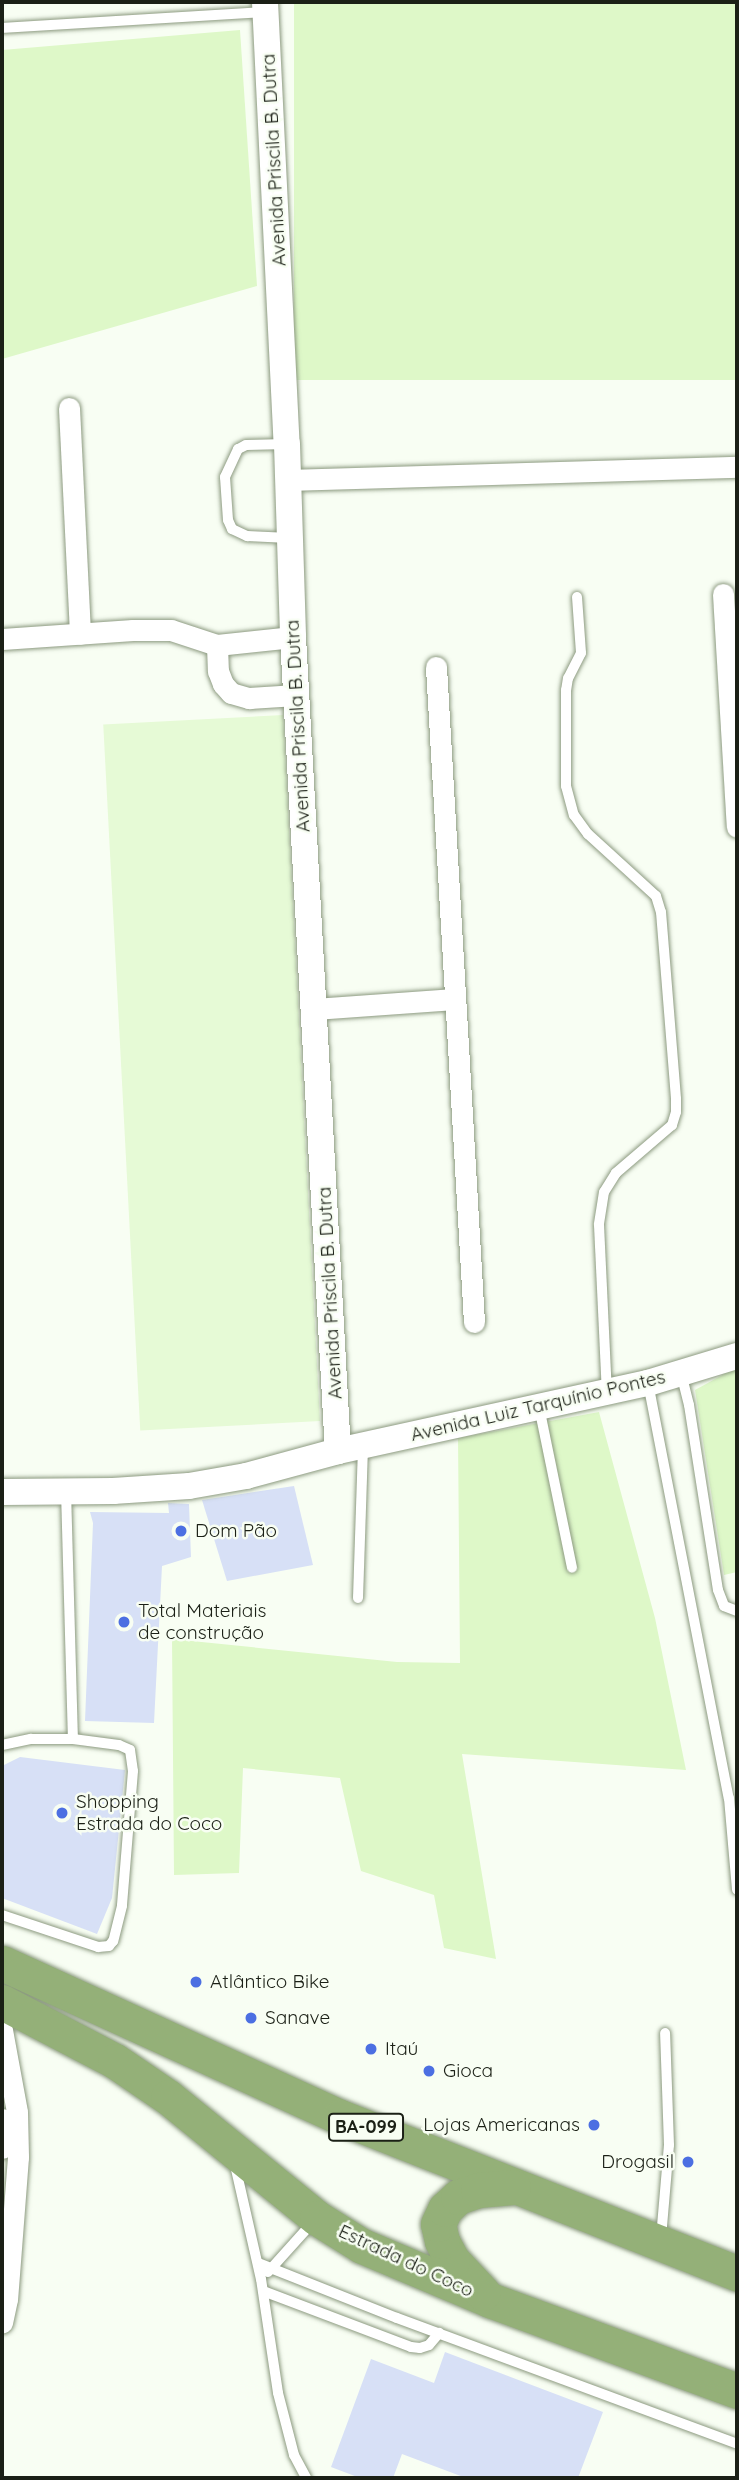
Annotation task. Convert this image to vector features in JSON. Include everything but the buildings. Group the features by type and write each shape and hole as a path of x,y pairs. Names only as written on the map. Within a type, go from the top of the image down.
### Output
{"highway":[{"name":"BA-099","path":"2,1963 340,2117 737,2273"},
{"name":"Estrada do Coco","path":"2,2002 116,2061 168,2097 317,2218 362,2246 490,2301 737,2391"},
{"path":"490,2301 452,2260 442,2241 439,2224 445,2209 458,2197 478,2190 517,2186"}],"street":[{"name":"Avenida Priscila B. Dutra","path":"265,7 289,480 293,637 314,1009 350,1448"},
{"path":"69,408 80,634"},
{"path":"289,480 737,467"},
{"path":"723,594 737,827"},
{"path":"2,639 171,631 217,645 293,637"},
{"path":"217,645 218,671 223,684 231,693 250,698 296,695"},
{"path":"436,667 474,1322"},
{"path":"314,1009 455,999"},
{"name":"Avenida Luiz Tarquínio Pontes","path":"2,1492 189,1486 246,1476 350,1448 648,1383 737,1356"},
{"path":"2,2030 15,2098 2,2148"},
{"path":"2,2322 7,2220 6,2129"}],"lane":[{"path":"2,28 265,7"},
{"path":"287,444 246,445 238,449 225,477 228,520 232,529 247,536 290,538"},
{"path":"577,597 581,653 568,678 566,690 566,786 574,815 588,834 656,896 661,912 676,1112 671,1125 616,1173 604,1192 599,1225 607,1392"},
{"path":"681,1373 689,1405 718,1590 724,1606 737,1611"},
{"path":"648,1383 734,1818 737,1890"},
{"path":"539,1407 572,1568"},
{"path":"350,1448 358,1598"},
{"path":"66,1491 73,1739"},
{"path":"2,1745 23,1740 73,1739 119,1745 130,1750 133,1759 122,1906 113,1941 108,1946 98,1947 4,1916 2,1928"},
{"path":"660,2241 668,2145 666,2033"},
{"path":"232,2150 258,2263 278,2393 294,2455 306,2478"},
{"path":"261,2279 317,2218"},
{"path":"258,2263 737,2444"},
{"path":"263,2291 411,2347 429,2345 439,2333"}],"shaded area":[{"path":"294,2 737,2 737,380 294,380"},
{"path":"240,30 257,286 2,359 2,50"},
{"path":"283,715 320,1421 140,1430 103,724"},
{"path":"737,1367 737,1572 724,1575 695,1390"},
{"path":"599,1412 655,1618 686,1770 462,1754 496,1959 444,1948 434,1895 361,1871 340,1778 243,1768 239,1873 174,1875 172,1639 397,1662 460,1663 458,1438"}],"place":[{"name":"Dom Pão","path":"181,1531"},
{"name":"Total Materiais de construção","path":"124,1622"},
{"name":"Shopping Estrada do Coco","path":"62,1813"},
{"name":"Atlântico Bike","path":"196,1982"},
{"name":"Sanave","path":"251,2018"},
{"name":"Itaú","path":"371,2049"},
{"name":"Gioca","path":"429,2071"},
{"name":"Lojas Americanas","path":"594,2125"},
{"name":"Drogasil","path":"688,2162"}]}
